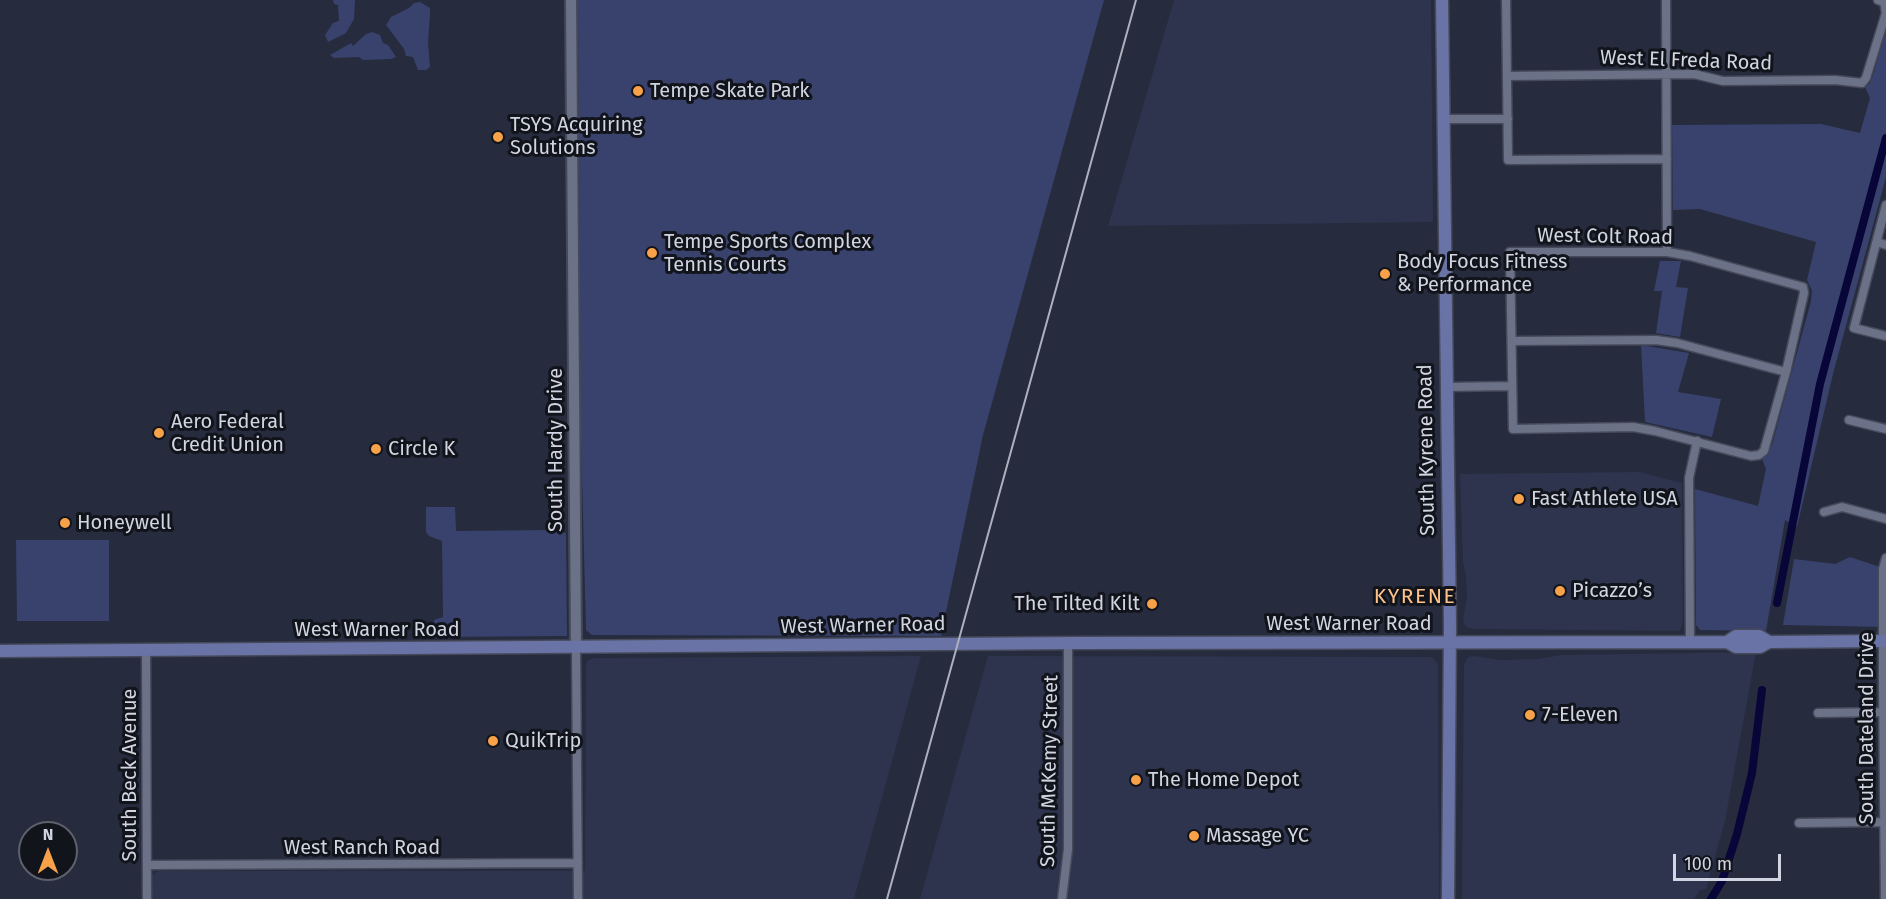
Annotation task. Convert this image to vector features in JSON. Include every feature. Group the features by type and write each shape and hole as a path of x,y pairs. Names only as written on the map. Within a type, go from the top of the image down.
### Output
{"main road":[{"name":"South Kyrene Road","path":"1443,0 1450,644 1448,899"},
{"name":"West Warner Road","path":"0,651 1068,644 1690,643 1727,642 1736,636 1759,636 1769,642 1885,641"}],"street":[{"name":"South Hardy Drive","path":"571,0 578,899"},
{"path":"1506,0 1508,160 1667,159"},
{"path":"1666,0 1667,252"},
{"name":"West El Freda Road","path":"1508,76 1666,73 1694,74 1723,81 1836,80 1862,83 1866,78 1886,13 1881,1"},
{"path":"1443,119 1508,119"},
{"path":"1886,205 1854,328 1886,336"},
{"path":"1877,242 1886,245"},
{"name":"West Colt Road","path":"1512,341 1510,252 1667,252 1803,287 1804,293 1786,372"},
{"path":"1656,340 1677,342 1786,372 1764,451 1759,455 1751,456 1633,427 1513,429 1512,341 1656,340"},
{"path":"1446,387 1512,386"},
{"path":"1849,420 1886,429"},
{"path":"1690,643 1689,478 1697,441"},
{"path":"1824,512 1842,507 1886,519"},
{"name":"South Dateland Drive","path":"1885,899 1883,569 1886,558"},
{"name":"South McKemy Street","path":"1062,899 1068,849 1068,644"},
{"name":"South Beck Avenue","path":"146,651 147,899"},
{"path":"1818,713 1885,712"},
{"path":"1799,823 1884,822"},
{"name":"West Ranch Road","path":"147,865 578,863"}],"shaded area":[{"path":"333,0 355,0 354,19 346,33 328,42 325,35 333,23 339,21 338,5 334,4"},
{"path":"578,0 1104,0 983,435 941,636 592,635 586,630 581,438"},
{"path":"1174,0 1431,0 1433,222 1108,226"},
{"path":"420,2 430,8 428,43 430,67 426,70 418,70 413,57 406,56 404,49 386,25 391,17 414,3"},
{"path":"1886,29 1886,177 1833,374 1797,527 1785,520 1766,631 1700,630 1696,625 1695,489 1758,506 1766,469 1762,459 1772,445 1811,301 1812,291 1807,280 1816,242 1700,209 1673,210 1672,125 1821,124 1860,133 1870,98 1865,87 1870,83 1874,72"},
{"path":"372,32 380,35 383,43 388,45 396,57 363,60 359,57 334,58 330,55 351,43 353,46 366,34"},
{"path":"1660,261 1681,261 1676,287 1688,288 1680,337 1656,333 1662,291 1654,291"},
{"path":"1641,345 1689,353 1678,392 1721,399 1712,437 1645,422"},
{"path":"1639,472 1682,483 1683,621 1681,629 1678,631 1477,629 1468,628 1465,625 1463,619 1467,597 1463,562 1460,474"},
{"path":"426,507 455,507 456,531 550,530 566,533 567,636 434,637 434,620 443,617 442,541 429,536 426,532"},
{"path":"16,540 109,540 109,621 17,621"},
{"path":"1850,557 1886,569 1886,627 1783,625 1794,559 1835,564"},
{"path":"1756,652 1725,821 1706,889 1700,890 1694,899 1462,899 1464,665 1468,657 1501,660 1539,659 1561,655"},
{"path":"921,656 854,899 152,899 152,876 158,871 585,871 586,665 588,660 595,658"},
{"path":"988,656 1432,657 1438,664 1439,899 920,899"}],"waterway":[{"path":"1777,603 1820,384 1886,138"},
{"path":"1711,899 1722,881 1737,834 1752,773 1762,690"}],"railway":[{"path":"887,899 1136,0"}],"place":[{"name":"Tempe Skate Park","path":"638,91"},
{"name":"TSYS Acquiring Solutions","path":"498,137"},
{"name":"Tempe Sports Complex Tennis Courts","path":"652,253"},
{"name":"Body Focus Fitness & Performance","path":"1385,274"},
{"name":"Aero Federal Credit Union","path":"159,433"},
{"name":"Circle K","path":"376,449"},
{"name":"Fast Athlete USA","path":"1519,499"},
{"name":"Honeywell","path":"65,523"},
{"name":"Picazzo’s","path":"1560,591"},
{"name":"The Tilted Kilt","path":"1152,604"},
{"name":"7-Eleven","path":"1530,715"},
{"name":"QuikTrip","path":"493,741"},
{"name":"The Home Depot","path":"1136,780"},
{"name":"Massage YC","path":"1194,836"}],"district":[{"name":"KYRENE","path":"1415,597"}]}
